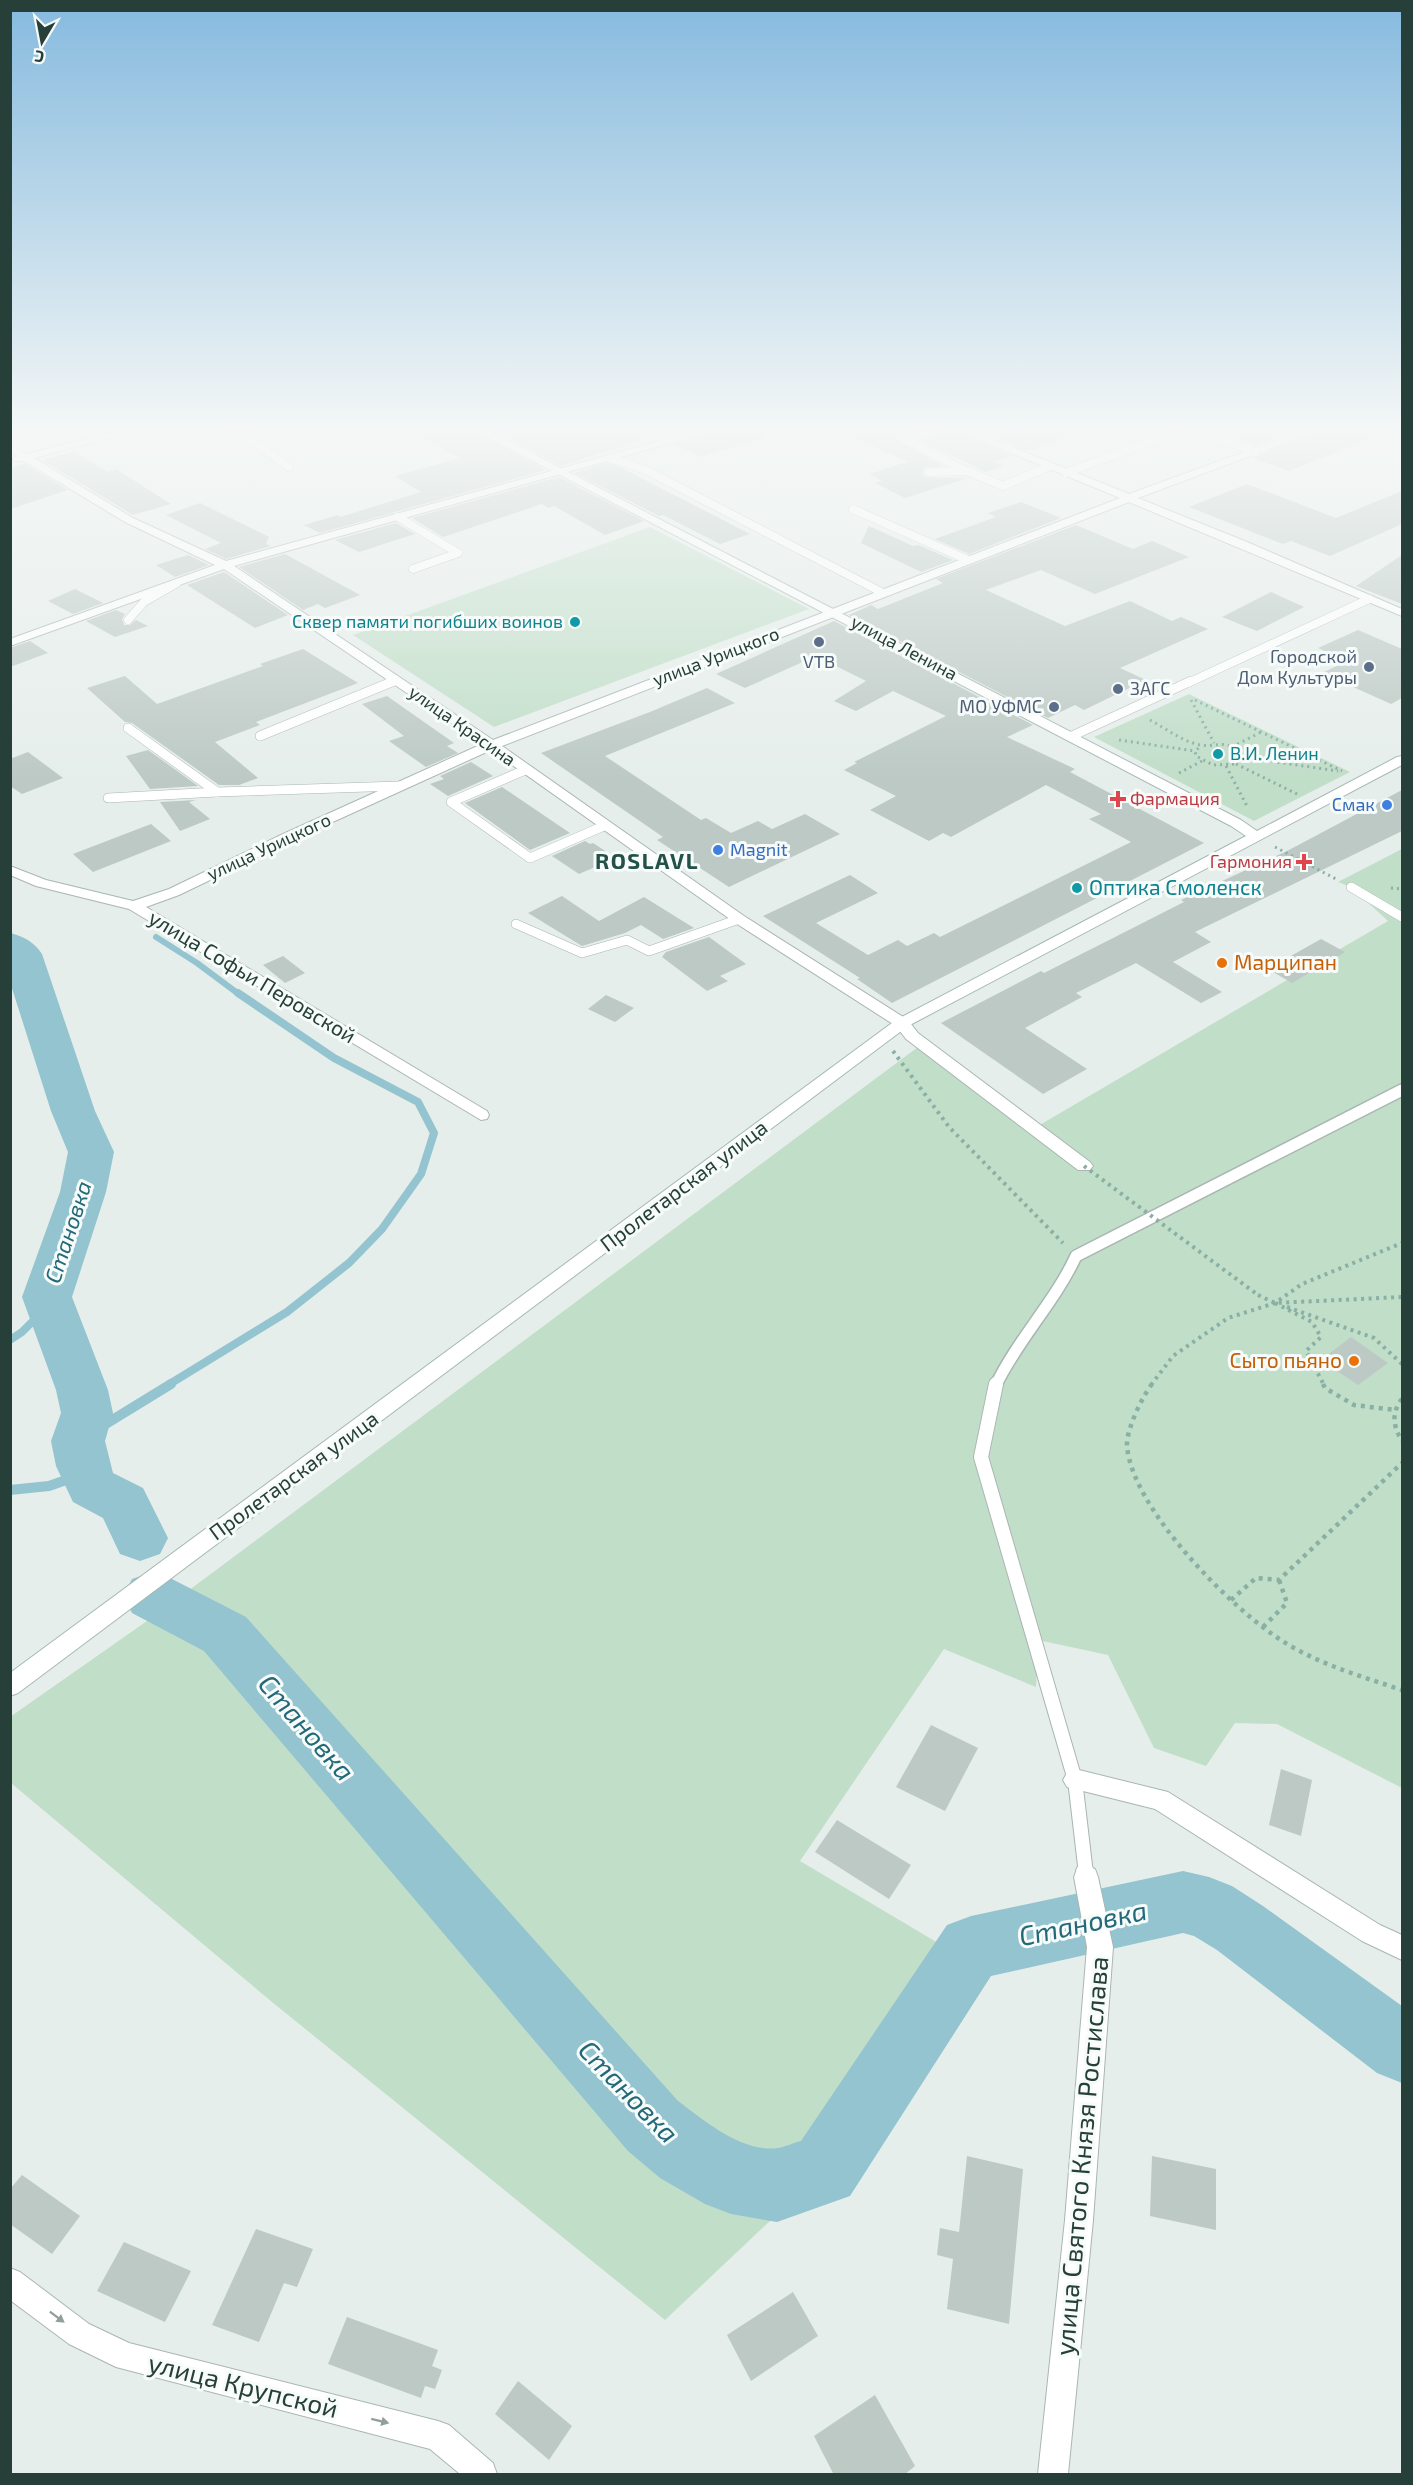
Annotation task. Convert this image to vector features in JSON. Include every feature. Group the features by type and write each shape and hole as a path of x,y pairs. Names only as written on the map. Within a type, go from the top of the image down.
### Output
{"street":[{"name":"улица Красина","path":"189,548 225,565 492,745 739,919 902,1023"},
{"path":"10,643 225,565 287,548"},
{"name":"улица Ленина","path":"708,548 1072,736 1236,823 1257,837"},
{"name":"улица Урицкого","path":"134,906 174,892 399,786 492,745 999,548"},
{"path":"1248,548 1402,613"},
{"name":"Пролетарская улица","path":"10,1686 902,1023 1402,760"},
{"name":"улица Софьи Перовской","path":"10,870 41,883 134,906 481,1115"},
{"path":"902,1023 912,1036 1084,1166"},
{"path":"1075,1780 1160,1800 1371,1933 1402,1948"},
{"name":"улица Святого Князя Ростислава","path":"1053,2475 1079,2220 1100,1947 1086,1877"},
{"name":"улица Крупской","path":"10,2282 79,2334 126,2357 438,2436 482,2475"}],"lane":[{"path":"413,569 458,553 450,548"},
{"path":"796,548 883,593"},
{"path":"941,548 968,560"},
{"path":"128,620 144,602 181,581"},
{"path":"1072,736 1369,599"},
{"path":"260,736 396,681"},
{"path":"128,728 217,792"},
{"path":"525,770 451,802 530,858 606,825"},
{"path":"108,798 399,786"},
{"path":"1351,887 1402,917"},
{"path":"516,924 582,953 627,939 649,951 739,919"},
{"path":"1076,1256 1402,1090"},
{"name":"улица Святого Князя Ростислава","path":"1076,1256 1067,1276 1024,1334 996,1384 981,1457 1075,1780 1086,1877"}],"path":[{"path":"1214,743 1189,697 1342,771"},
{"path":"1153,713 1144,717 1201,746"},
{"path":"1232,747 1262,732"},
{"path":"1111,739 1196,751"},
{"path":"1196,751 1201,746 1214,743 1232,747 1242,757"},
{"path":"1196,751 1196,756 1202,761 1226,766 1236,764 1297,794"},
{"path":"1242,757 1342,771"},
{"path":"1236,764 1242,757"},
{"path":"1183,781 1173,776 1202,761"},
{"path":"1226,766 1252,817"},
{"path":"1333,776 1342,771"},
{"path":"1288,799 1306,790"},
{"path":"1257,837 1351,887 1402,889"},
{"path":"892,1050 949,1127 1076,1256"},
{"path":"1084,1166 1258,1295 1312,1322 1321,1337 1306,1351 1325,1388 1354,1405 1395,1410"},
{"path":"1275,1303 1302,1284 1388,1247 1402,1244"},
{"path":"1402,1297 1275,1303 1228,1318 1173,1356 1140,1400 1127,1445 1139,1488 1168,1532 1231,1600 1263,1627 1328,1666 1402,1690"},
{"path":"1275,1303 1374,1338 1402,1364"},
{"path":"1402,1399 1393,1416 1395,1429 1402,1441"},
{"path":"1231,1600 1256,1578 1279,1580 1402,1463"},
{"path":"1263,1627 1287,1604 1279,1580"}],"green space":[{"path":"592,548 691,548 809,609 494,727 353,635"},
{"path":"1189,694 1350,772 1254,821 1094,737"},
{"path":"1402,849 1402,1788 1277,1724 1235,1723 1206,1766 1154,1748 1108,1655 1038,1640 1036,1687 944,1649 800,1861 965,1959 824,2170 665,2320 272,2002 11,1783 10,1717 157,1614 918,1047 1038,1126 1388,921 1351,887 1338,882"}],"building":[{"path":"208,548 264,548 226,559 205,549"},
{"path":"351,548 372,548 359,552"},
{"path":"871,548 925,548 953,560 921,572"},
{"path":"955,548 984,548 969,554"},
{"path":"1016,548 1168,548 1189,557 1095,594 1041,570 986,590 1065,626 1130,601 1172,621 1181,617 1208,629 1120,668 1146,680 1084,710 1075,705 1048,718 849,615 871,605 878,609 943,583 936,579"},
{"path":"1309,548 1348,548 1330,556"},
{"path":"285,554 360,595 325,608 318,604 303,610 239,567"},
{"path":"188,555 209,565 175,577 156,565"},
{"path":"1402,555 1402,604 1356,586"},
{"path":"224,572 288,615 255,628 187,585"},
{"path":"75,589 103,603 73,614 48,601"},
{"path":"1271,592 1304,607 1257,631 1222,617"},
{"path":"116,610 125,614 122,619 124,625 130,625 136,620 148,626 115,637 86,621"},
{"path":"834,621 1033,725 1007,737 1075,769 1070,772 1204,843 892,1003 857,979 860,978 763,916 850,875 878,893 816,923 868,955 898,940 907,946 934,933 940,937 1131,842 1089,819 1101,814 1046,785 951,837 943,833 929,841 870,810 896,796 844,770 857,763 854,762 946,716 893,691 856,711 834,701 866,681 816,656 745,688 716,674"},
{"name":"Городской Дом Культуры","path":"1358,630 1402,649 1402,698 1391,704 1322,673 1347,661 1318,648"},
{"path":"30,641 48,653 10,667 10,648"},
{"path":"303,649 358,683 256,722 260,725 215,742 258,778 239,785 219,785 132,723 125,722 87,688 125,676 157,704 263,666 260,664"},
{"path":"707,688 735,703 605,756 701,820 706,818 731,833 758,821 772,829 805,814 840,834 729,887 657,840 663,837 541,753"},
{"path":"387,696 454,743 447,746 458,753 426,767 389,741 404,736 362,704"},
{"path":"148,750 198,786 150,789 126,756"},
{"path":"28,752 63,778 22,794 10,786 10,759"},
{"path":"471,762 493,776 448,796 430,784 444,779 440,776"},
{"path":"502,787 570,833 530,850 465,803"},
{"path":"1402,790 1402,831 1195,932 1211,942 1173,962 1222,992 1201,1003 1136,963 1076,993 1082,997 1025,1028 1087,1069 1043,1094 941,1023 1041,971 1044,973 1184,902 1181,900 1287,851"},
{"path":"196,800 189,802 210,819 180,831 160,802"},
{"path":"151,824 171,841 93,872 73,854"},
{"path":"585,841 593,843 616,858 579,874 552,856"},
{"path":"562,896 599,921 644,897 694,928 663,939 641,925 625,933 582,946 528,913"},
{"path":"709,937 746,964 720,976 728,981 707,991 662,957 666,952"},
{"path":"1321,939 1345,952 1292,983 1268,969"},
{"path":"283,956 305,973 285,983 263,965"},
{"path":"606,995 634,1008 615,1022 588,1009"},
{"name":"Сыто пьяно","path":"1351,1337 1388,1363 1358,1385 1321,1360"},
{"path":"931,1725 978,1748 945,1811 896,1787"},
{"path":"1281,1769 1312,1780 1301,1836 1269,1825"},
{"path":"837,1820 911,1865 889,1899 815,1852"},
{"path":"967,2156 1023,2169 1009,2324 947,2309 953,2259 937,2255 940,2228 959,2232"},
{"path":"1152,2156 1216,2169 1216,2230 1150,2216"},
{"path":"22,2175 80,2216 52,2254 10,2224 10,2189"},
{"path":"256,2229 313,2249 297,2287 284,2283 259,2342 212,2325"},
{"path":"124,2242 191,2271 165,2322 97,2291"},
{"path":"793,2292 818,2336 751,2381 727,2335"},
{"path":"347,2317 438,2350 432,2366 442,2370 435,2389 425,2386 421,2398 328,2364"},
{"path":"518,2381 572,2426 549,2460 495,2414"},
{"path":"875,2395 915,2466 904,2475 834,2475 814,2436"}],"waterway":[{"path":"156,937 197,963 240,995"},
{"name":"Становка","path":"10,945 22,954 73,1111 91,1152 83,1192 47,1297 82,1390 87,1413 78,1441 83,1466 92,1487 124,1503 140,1538"},
{"path":"168,1385 287,1312 349,1263 382,1229 421,1174 434,1133 418,1102 334,1058 238,993"},
{"path":"10,1340 22,1332 50,1304"},
{"path":"78,1441 171,1384"},
{"path":"10,1490 49,1486 86,1473"},
{"name":"Становка","path":"152,1596 225,1634 653,2126 686,2152 731,2178 777,2185 824,2170 971,1948 1183,1902 1209,1908 1240,1928 1402,2048"}],"place":[{"name":"Сквер памяти погибших воинов","path":"575,622"},
{"name":"VTB","path":"819,642"},
{"name":"Городской Дом Культуры","path":"1369,667"},
{"name":"ЗАГС","path":"1118,689"},
{"name":"МО УФМС","path":"1054,707"},
{"name":"В.И. Ленин","path":"1218,754"},
{"name":"Фармация","path":"1118,799"},
{"name":"Смак","path":"1387,805"},
{"name":"Magnit","path":"718,850"},
{"name":"Гармония","path":"1304,862"},
{"name":"Оптика Смоленск","path":"1077,888"},
{"name":"Марципан","path":"1222,963"},
{"name":"Сыто пьяно","path":"1354,1361"}],"district":[{"name":"ROSLAVL","path":"647,861"}]}
